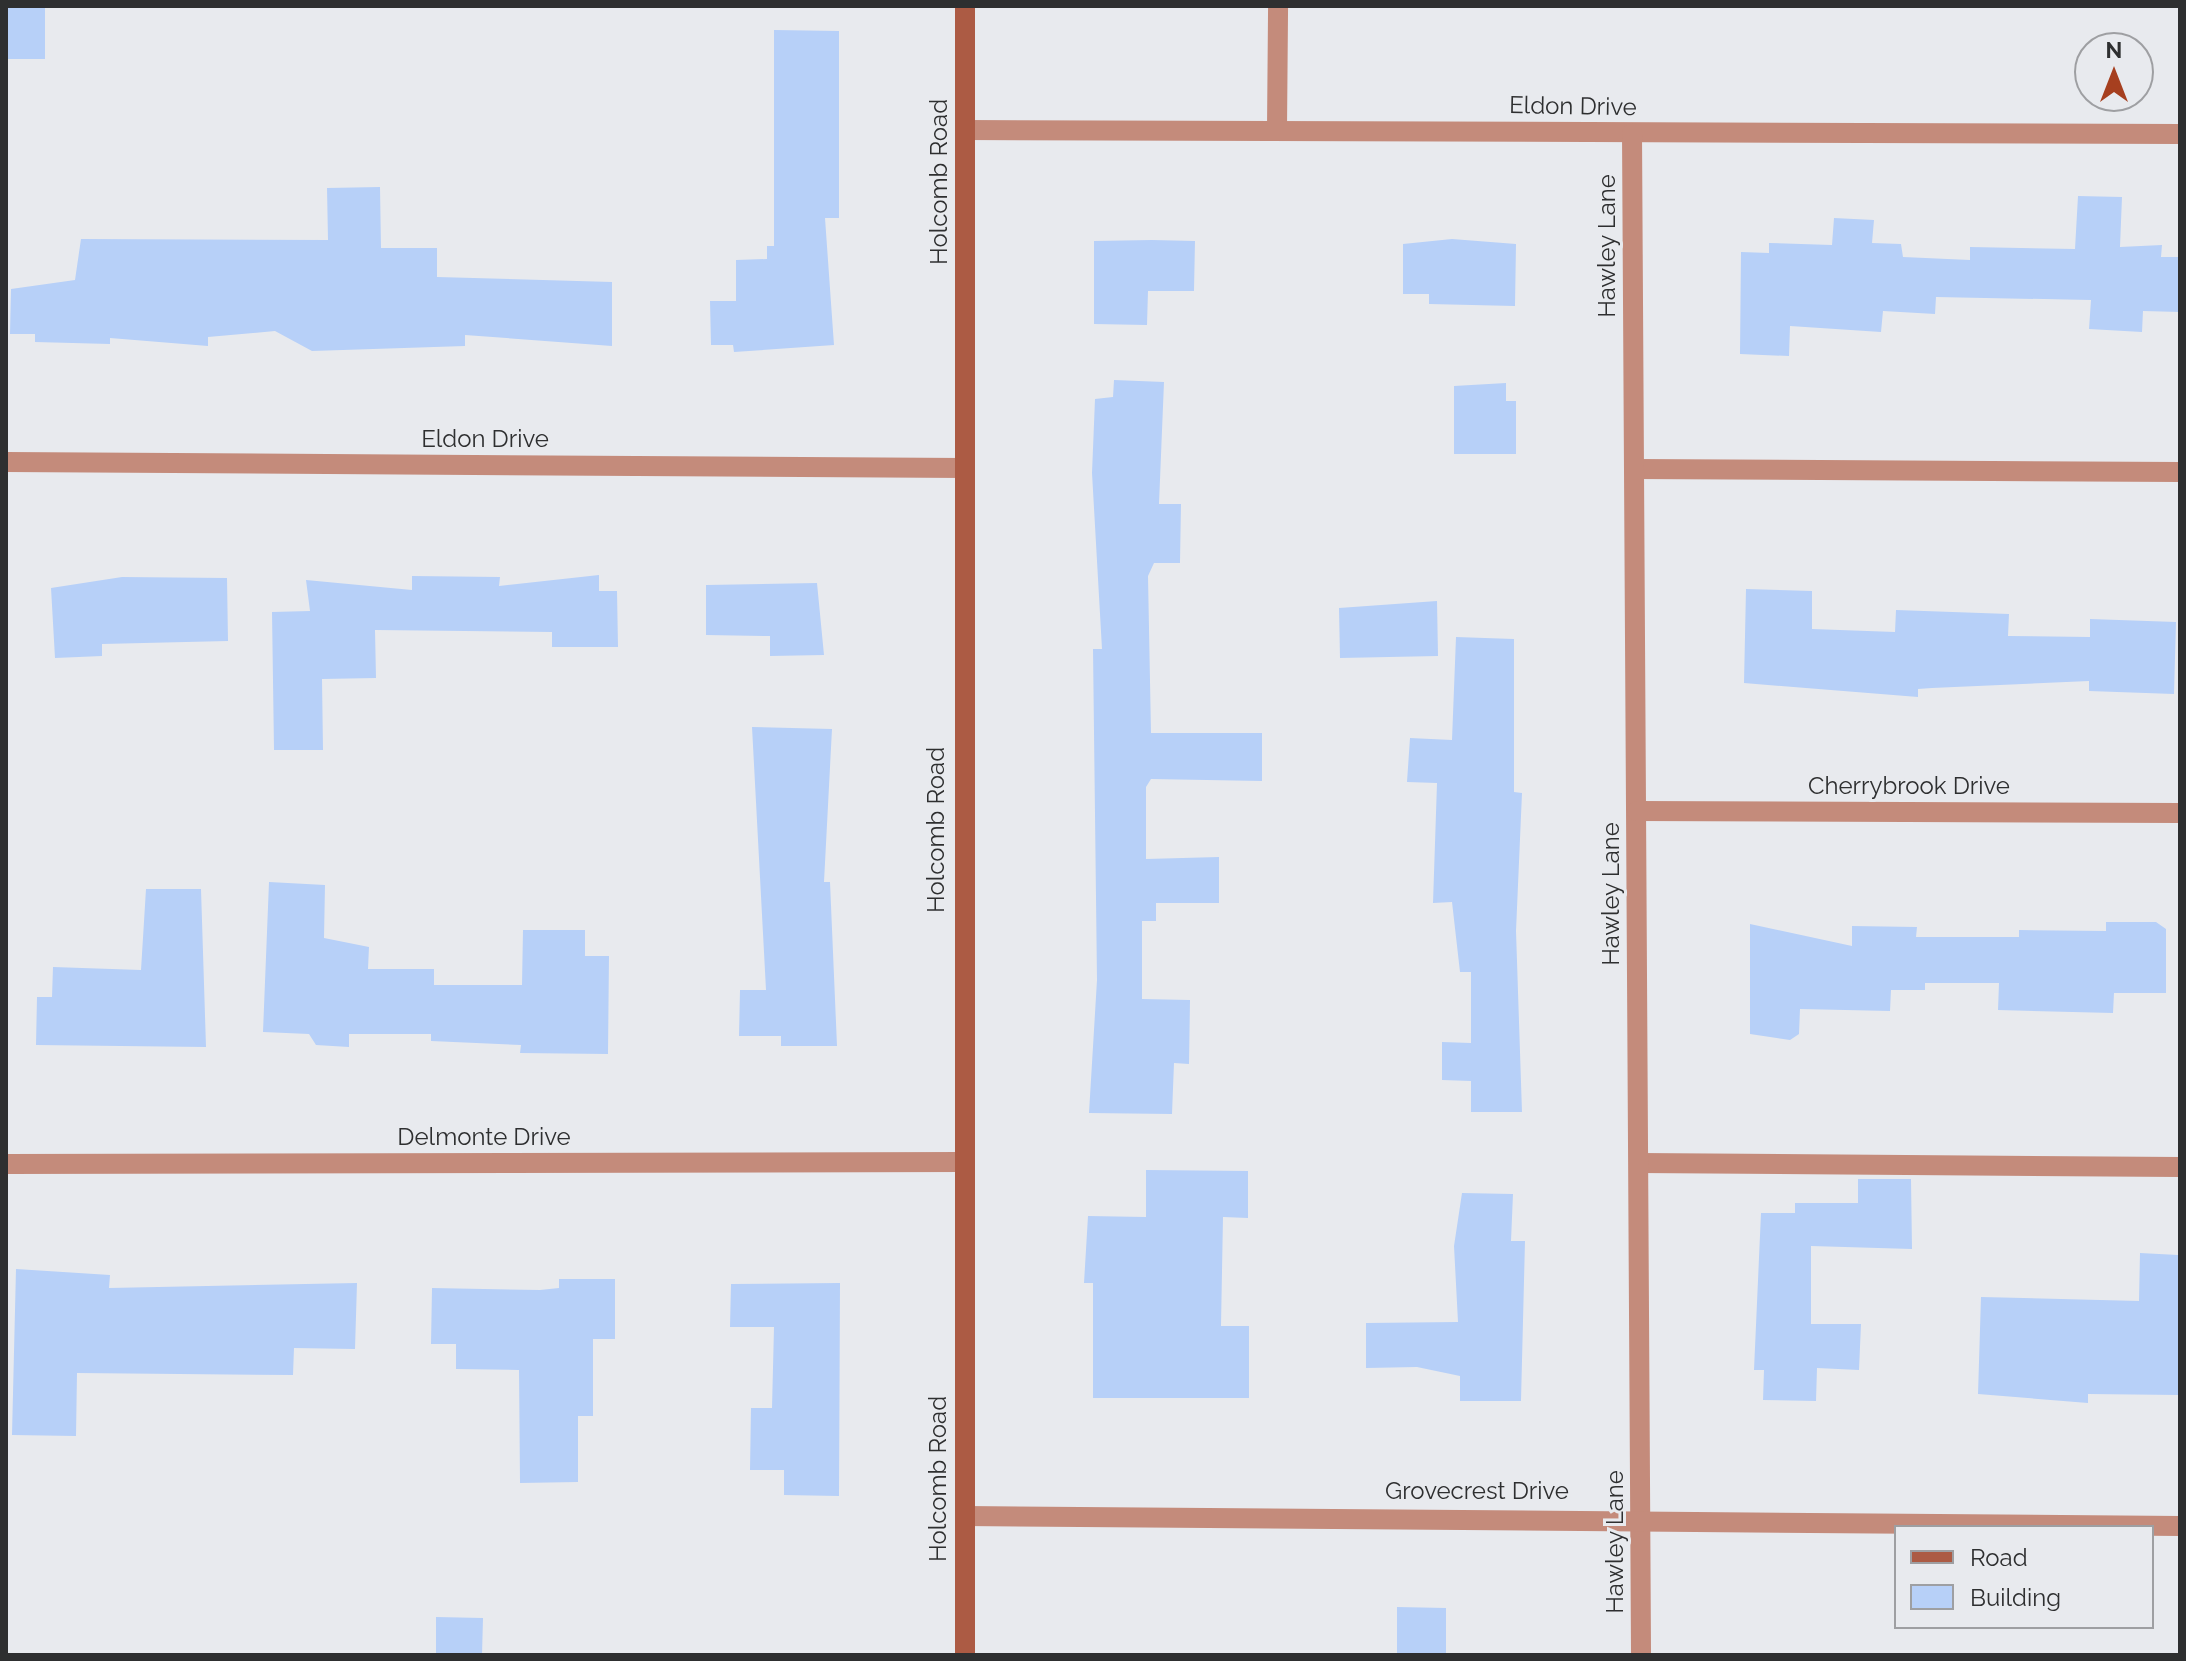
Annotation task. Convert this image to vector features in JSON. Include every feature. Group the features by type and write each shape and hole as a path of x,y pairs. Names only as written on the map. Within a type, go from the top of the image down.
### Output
{"street":[{"name":"Holcomb Road","path":"965,6 962,1162 965,1655"},
{"path":"1277,129 1278,6"},
{"name":"Eldon Drive","path":"965,130 2180,134"},
{"name":"Hawley Lane","path":"1632,133 1641,1655"},
{"name":"Eldon Drive","path":"6,462 964,468"},
{"path":"1635,469 2180,472"},
{"name":"Cherrybrook Drive","path":"1637,811 2180,813"},
{"name":"Delmonte Drive","path":"6,1164 962,1162"},
{"path":"1639,1163 2180,1167"},
{"name":"Grovecrest Drive","path":"965,1516 1641,1517 2120,1525"},
{"name":"Grovecrest Drive","path":"2154,1526 2180,1526"}],"building":[{"path":"6,6 45,6 45,59 6,59"},
{"path":"774,30 839,31 839,218 825,218 834,345 734,352 733,345 711,345 710,301 736,301 736,260 767,259 767,246 774,246"},
{"path":"380,187 381,248 437,248 437,277 612,282 612,346 465,335 465,346 312,351 275,331 208,337 208,346 110,338 110,344 35,342 35,334 10,334 11,289 75,280 81,239 328,240 327,188"},
{"path":"2078,196 2122,197 2120,247 2162,245 2161,257 2180,257 2180,312 2143,311 2142,332 2089,329 2091,300 1936,297 1935,314 1883,311 1881,332 1790,326 1789,356 1740,354 1741,252 1769,253 1769,243 1832,245 1834,218 1874,220 1872,243 1901,244 1903,257 1970,260 1970,247 2075,249"},
{"path":"1452,239 1516,244 1515,306 1429,304 1429,294 1403,294 1403,244"},
{"path":"1094,241 1195,241 1194,291 1148,291 1147,325 1094,324"},
{"path":"1114,380 1164,382 1159,504 1181,504 1180,563 1154,563 1148,576 1151,733 1262,733 1262,781 1151,779 1146,787 1146,859 1219,857 1219,903 1156,903 1156,921 1142,921 1142,999 1190,1000 1189,1064 1174,1063 1172,1114 1089,1113 1097,980 1093,649 1102,649 1092,473 1095,399 1113,397"},
{"path":"1506,383 1506,401 1516,401 1516,454 1454,454 1454,386"},
{"path":"599,575 599,591 617,591 618,647 552,647 552,632 375,630 376,678 322,679 323,750 274,750 272,612 310,611 306,580 412,590 412,576 500,577 499,586"},
{"path":"122,577 227,578 228,641 102,644 102,656 55,658 51,588"},
{"path":"817,583 824,655 770,656 770,636 706,635 706,585"},
{"path":"1746,589 1812,591 1812,629 1895,632 1896,610 2009,614 2008,636 2090,637 2090,619 2176,622 2174,694 2089,691 2089,681 1918,689 1918,697 1744,683"},
{"path":"1437,601 1438,656 1340,658 1339,608"},
{"path":"1456,637 1514,639 1514,792 1522,793 1516,931 1522,1112 1471,1112 1471,1081 1442,1080 1442,1042 1471,1043 1471,972 1460,972 1452,902 1433,903 1437,783 1407,782 1410,738 1452,740"},
{"path":"752,727 832,729 824,882 830,882 837,1046 781,1046 781,1036 739,1036 740,990 766,990"},
{"path":"269,882 325,885 324,938 369,947 368,969 434,969 434,985 522,985 523,930 585,930 585,956 609,956 608,1054 520,1053 521,1045 431,1041 431,1034 349,1034 349,1047 316,1045 309,1034 263,1032"},
{"path":"146,889 201,889 206,1047 36,1045 37,997 52,997 53,967 141,970"},
{"path":"2106,922 2156,922 2166,929 2166,993 2114,993 2113,1013 1998,1010 1999,983 1925,983 1925,990 1891,990 1890,1011 1800,1009 1799,1034 1790,1040 1750,1034 1750,924 1852,946 1852,926 1917,927 1916,937 2019,937 2019,930 2106,931"},
{"path":"1146,1170 1248,1171 1248,1218 1223,1217 1221,1326 1249,1326 1249,1398 1093,1398 1093,1283 1084,1283 1088,1216 1146,1217"},
{"path":"1858,1179 1911,1179 1912,1249 1811,1246 1811,1324 1861,1324 1859,1370 1817,1368 1816,1401 1763,1400 1764,1370 1754,1370 1761,1213 1795,1213 1795,1203 1858,1203"},
{"path":"1462,1193 1513,1194 1511,1241 1525,1241 1521,1401 1460,1401 1460,1376 1417,1367 1366,1368 1366,1323 1458,1322 1454,1246"},
{"path":"2140,1253 2178,1255 2180,1395 2088,1394 2088,1403 1978,1394 1981,1297 2139,1301"},
{"path":"16,1269 110,1275 109,1288 357,1283 355,1349 294,1348 293,1375 77,1373 76,1436 12,1435"},
{"path":"559,1279 615,1279 615,1339 593,1339 593,1416 578,1416 578,1482 520,1483 519,1370 456,1369 456,1344 431,1344 432,1288 540,1290 559,1288"},
{"path":"840,1283 839,1496 784,1495 784,1470 750,1470 751,1408 772,1408 774,1327 730,1327 731,1284"},
{"path":"1397,1607 1446,1608 1446,1655 1397,1655"},
{"path":"436,1617 483,1618 482,1655 436,1655"}]}
